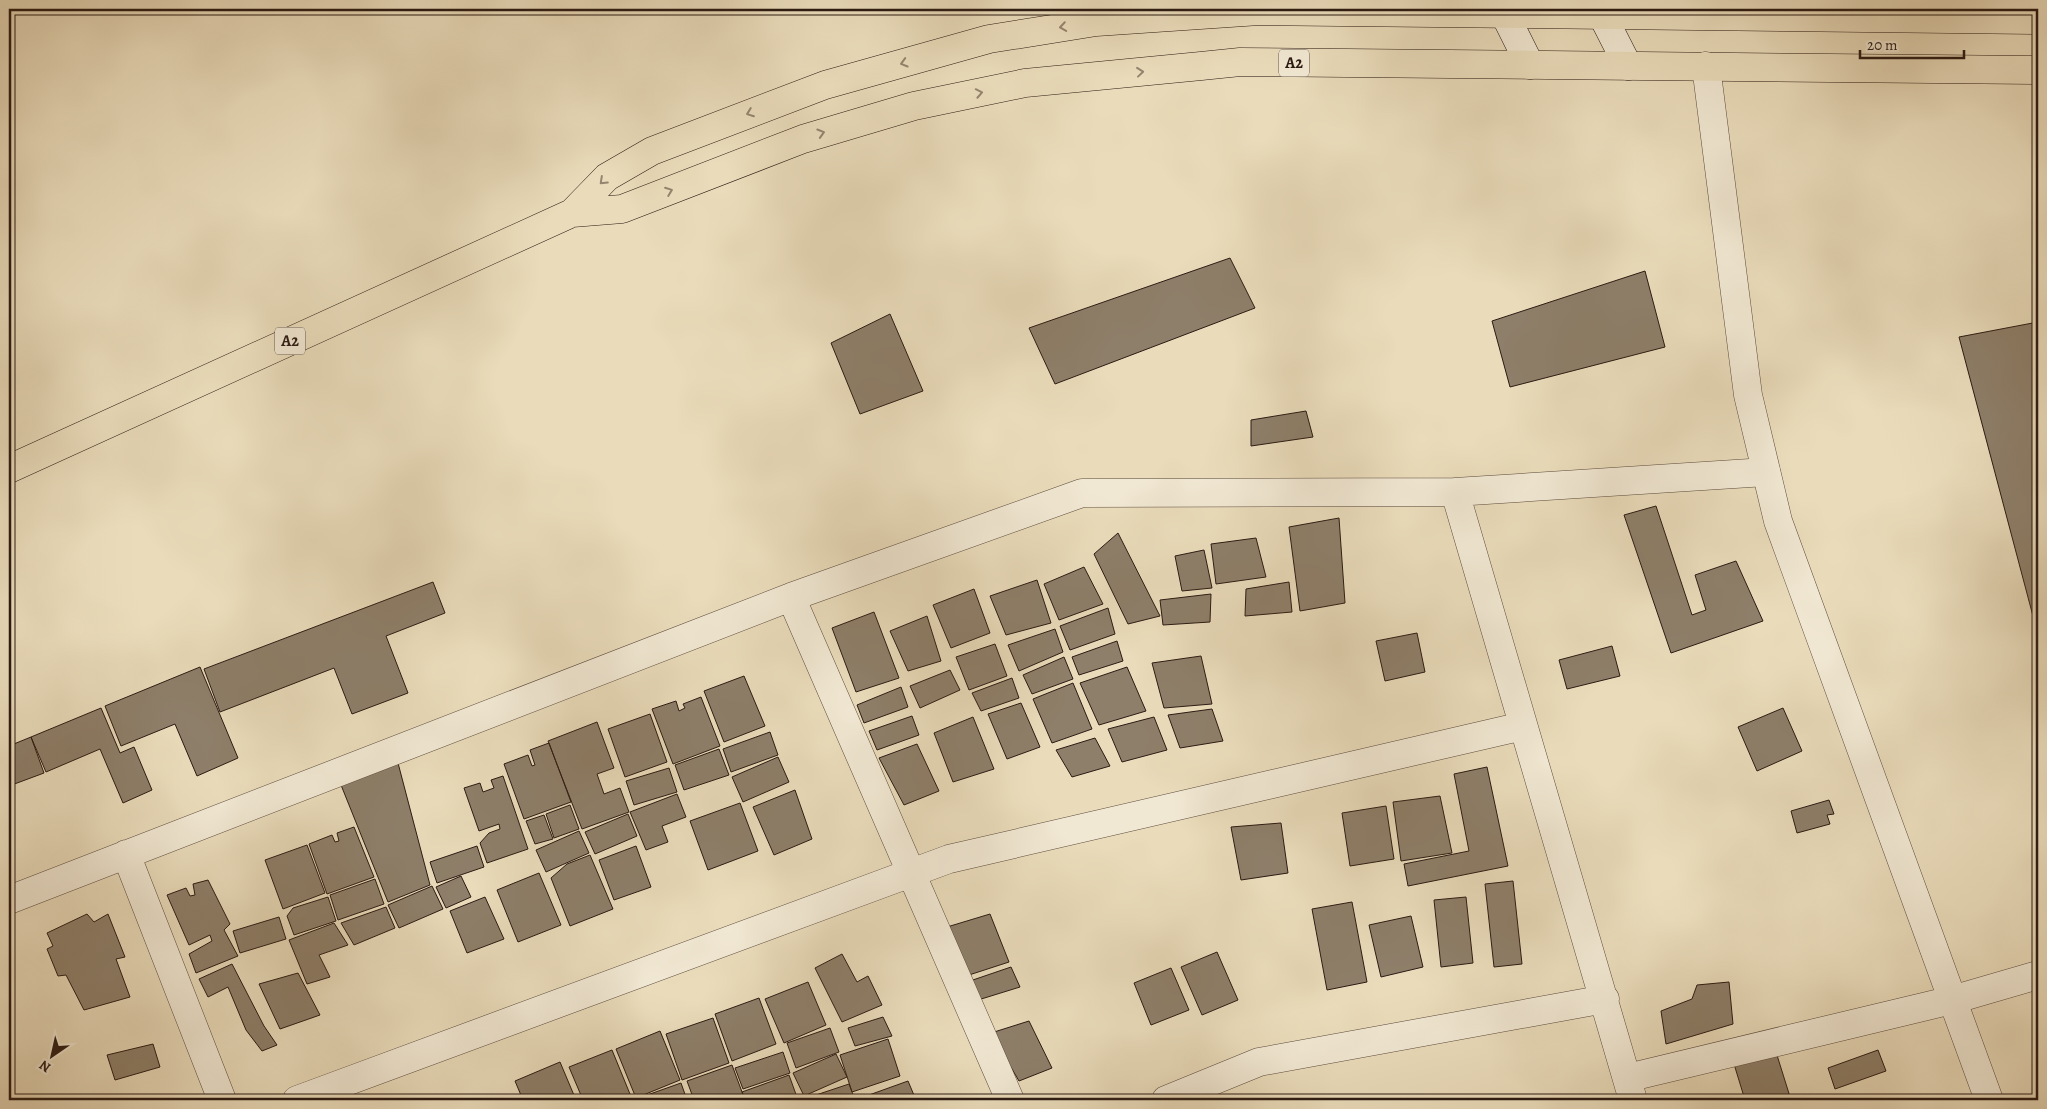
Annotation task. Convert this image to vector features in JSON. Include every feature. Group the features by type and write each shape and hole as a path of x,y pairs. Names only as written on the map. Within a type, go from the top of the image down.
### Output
{"highway":[{"name":"A2","path":"572,213 606,176 652,151 826,85 989,39 1096,22 1259,11 1601,11 2038,20"},
{"name":"A2","path":"9,469 572,213 622,209 803,139 914,106 1025,83 1240,62 2038,70"}],"street":[{"path":"1503,11 1530,65"},
{"path":"1601,11 1628,66"},
{"path":"1706,66 1748,395 1766,472 1782,530 1989,1100"},
{"path":"9,900 791,598 1082,493 1455,492 1766,472"},
{"path":"1455,492 1630,1089 2038,975"},
{"path":"791,598 1010,1100"},
{"path":"297,1100 949,859 1523,726"},
{"path":"126,854 222,1100"},
{"path":"1166,1100 1258,1062 1605,999"}],"building":[{"path":"1230,258 1255,308 1055,384 1029,328"},
{"path":"1645,271 1665,347 1510,387 1492,321"},
{"path":"890,314 923,391 860,414 831,343"},
{"path":"2038,322 2038,635 1959,337"},
{"path":"1306,411 1313,437 1251,446 1251,420"},
{"path":"1656,506 1692,615 1706,610 1695,575 1736,561 1763,621 1671,653 1624,515"},
{"path":"1339,518 1345,603 1300,611 1289,527"},
{"path":"1118,533 1160,616 1128,624 1094,554"},
{"path":"1256,538 1266,577 1216,584 1211,544"},
{"path":"1204,550 1212,588 1182,591 1175,556"},
{"path":"1084,567 1103,604 1059,620 1044,584"},
{"path":"1037,580 1051,623 1006,635 990,596"},
{"path":"433,582 445,613 386,636 408,693 352,714 334,668 220,712 204,669"},
{"path":"1289,582 1292,612 1245,616 1246,589"},
{"path":"974,589 990,633 951,648 933,605"},
{"path":"1211,594 1210,622 1163,625 1160,600"},
{"path":"1108,608 1115,634 1070,650 1060,626"},
{"path":"874,612 899,678 856,692 832,628"},
{"path":"927,616 941,661 908,671 890,631"},
{"path":"1055,629 1063,652 1019,671 1008,645"},
{"path":"1417,633 1425,672 1385,681 1376,641"},
{"path":"1117,641 1123,661 1079,675 1072,657"},
{"path":"995,644 1007,676 969,690 956,657"},
{"path":"1612,646 1620,676 1567,689 1559,660"},
{"path":"1201,656 1212,704 1164,708 1152,663"},
{"path":"1064,657 1073,679 1032,694 1023,675"},
{"path":"200,667 238,758 197,776 175,724 121,746 105,706"},
{"path":"1127,667 1146,711 1099,725 1080,683"},
{"path":"950,670 960,690 920,708 910,686"},
{"path":"744,676 765,726 724,742 704,691"},
{"path":"1012,678 1019,698 981,711 972,693"},
{"path":"1073,683 1092,729 1052,743 1033,699"},
{"path":"901,687 908,707 864,723 857,705"},
{"path":"701,697 720,746 673,764 652,709 676,701 679,711 685,708 683,704"},
{"path":"1021,703 1040,747 1007,759 988,714"},
{"path":"101,708 120,753 134,747 152,790 123,803 100,749 46,772 31,737"},
{"path":"1783,708 1802,751 1757,771 1738,727"},
{"path":"1212,709 1223,741 1180,748 1168,715"},
{"path":"650,714 667,762 625,777 608,729"},
{"path":"912,716 919,735 877,750 869,731"},
{"path":"973,717 994,769 953,782 934,733"},
{"path":"1154,717 1167,750 1122,762 1108,729"},
{"path":"597,722 614,768 597,774 604,794 620,788 629,812 582,829 548,741"},
{"path":"770,732 778,755 731,772 723,749"},
{"path":"31,737 44,773 9,786 9,746"},
{"path":"1095,738 1110,766 1072,777 1056,750"},
{"path":"549,743 571,802 524,819 504,764 528,755 532,766 535,765 530,750"},
{"path":"917,744 939,791 904,805 879,758"},
{"path":"719,749 729,775 684,790 675,765"},
{"path":"778,757 789,782 743,802 732,777"},
{"path":"398,763 430,885 388,902 339,780"},
{"path":"1487,767 1508,866 1408,886 1404,864 1469,851 1454,774"},
{"path":"669,768 677,792 634,805 626,781"},
{"path":"503,776 528,849 487,863 480,843 489,833 500,829 499,824 479,831 464,788 480,783 483,792 494,788 491,780"},
{"path":"795,790 812,839 774,855 753,807"},
{"path":"677,794 686,817 662,826 668,842 646,850 630,812"},
{"path":"1440,796 1452,853 1401,861 1393,802"},
{"path":"1829,800 1834,814 1827,815 1830,824 1797,833 1791,811"},
{"path":"740,803 758,851 708,870 690,821"},
{"path":"570,805 579,829 554,838 546,814"},
{"path":"1386,806 1394,859 1350,866 1342,813"},
{"path":"628,814 637,836 595,854 585,832"},
{"path":"544,815 553,839 535,844 526,821"},
{"path":"1281,823 1288,873 1241,880 1231,827"},
{"path":"354,827 374,877 327,894 309,844 332,835 335,842 339,841 337,833"},
{"path":"579,831 589,853 546,872 536,850"},
{"path":"307,845 325,893 283,909 265,860"},
{"path":"477,846 484,867 437,883 430,862"},
{"path":"636,846 651,887 614,900 599,860"},
{"path":"590,855 613,909 570,926 551,878 567,864"},
{"path":"539,873 561,925 518,942 497,890"},
{"path":"461,876 471,897 446,908 436,887"},
{"path":"375,879 384,904 338,920 330,895"},
{"path":"208,880 230,924 224,930 238,956 196,973 189,954 212,941 210,935 189,945 167,895 186,888 190,896 195,895 193,884"},
{"path":"1513,881 1522,964 1494,967 1485,884"},
{"path":"432,886 443,909 399,928 388,905"},
{"path":"328,897 336,921 294,935 287,916 293,908"},
{"path":"485,897 504,939 467,953 450,911"},
{"path":"1466,897 1473,963 1441,967 1434,900"},
{"path":"1352,902 1367,982 1327,990 1312,909"},
{"path":"386,907 395,928 354,945 341,923"},
{"path":"87,914 94,922 108,914 125,957 116,959 130,997 84,1010 66,975 58,976 47,949 53,946 47,933"},
{"path":"990,914 1009,962 969,975 947,927"},
{"path":"1411,916 1423,967 1381,977 1369,925"},
{"path":"279,917 286,939 240,953 233,931"},
{"path":"334,923 348,945 319,955 330,977 307,984 289,940"},
{"path":"1217,952 1238,1000 1202,1015 1181,967"},
{"path":"842,954 857,982 868,976 882,1005 842,1022 815,968"},
{"path":"232,964 264,1026 277,1045 262,1051 246,1030 228,987 208,997 199,979"},
{"path":"1011,967 1020,987 978,1000 967,982"},
{"path":"1171,968 1189,1010 1151,1025 1134,983"},
{"path":"298,973 320,1015 280,1029 259,984"},
{"path":"808,982 826,1025 784,1043 765,999"},
{"path":"1729,982 1733,1024 1666,1044 1661,1011 1692,999 1697,985"},
{"path":"759,998 776,1044 732,1061 715,1014"},
{"path":"883,1017 892,1036 855,1046 848,1028"},
{"path":"713,1018 729,1063 682,1080 666,1034"},
{"path":"1029,1021 1052,1068 1019,1081 991,1033"},
{"path":"830,1028 839,1052 796,1068 787,1043"},
{"path":"660,1031 680,1080 636,1098 616,1049"},
{"path":"888,1039 900,1076 852,1092 840,1055"},
{"path":"153,1044 160,1067 115,1080 107,1055"},
{"path":"612,1050 632,1099 583,1100 569,1067"},
{"path":"1878,1050 1886,1071 1835,1089 1828,1068"},
{"path":"783,1052 790,1073 743,1089 735,1068"},
{"path":"1776,1052 1791,1100 1745,1100 1734,1064"},
{"path":"836,1054 847,1077 804,1096 793,1073"},
{"path":"560,1062 576,1100 523,1100 515,1081"},
{"path":"732,1065 745,1100 694,1100 687,1081"},
{"path":"789,1075 798,1100 746,1100 742,1092"},
{"path":"908,1081 916,1100 871,1100 869,1095"},
{"path":"681,1083 687,1100 636,1099"},
{"path":"849,1084 855,1100 808,1100 807,1098"}]}
